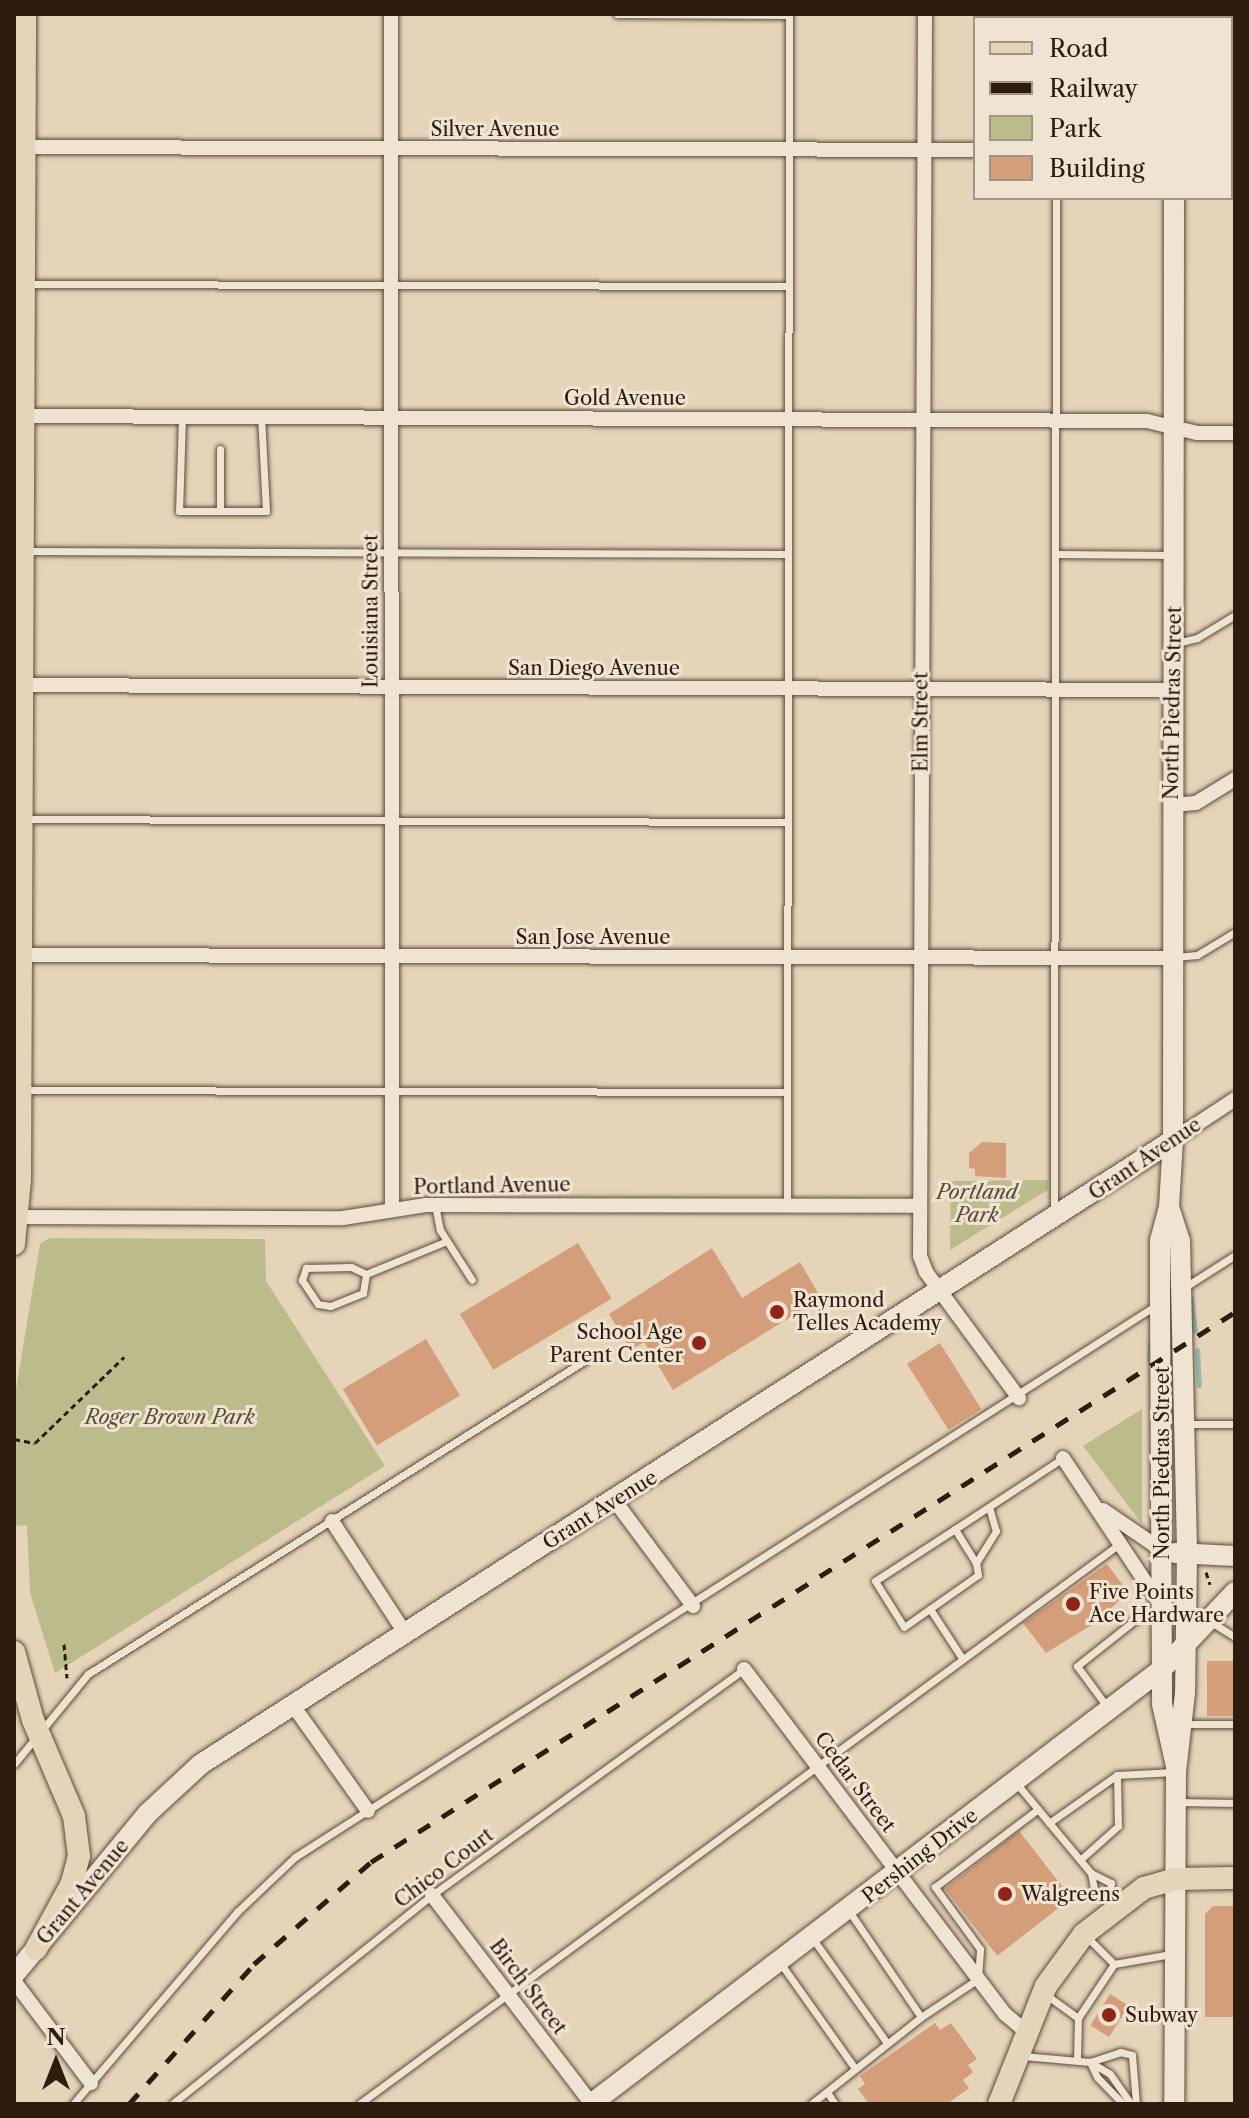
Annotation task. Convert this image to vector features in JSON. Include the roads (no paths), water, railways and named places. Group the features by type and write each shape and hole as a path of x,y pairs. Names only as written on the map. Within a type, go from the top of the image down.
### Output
{"main road":[{"path":"14,1244 18,1217 20,1090 17,955 18,551 24,284 19,147 25,14"},
{"name":"North Piedras Street","path":"1174,200 1173,1140 1169,1207 1160,1240 1160,1303 1162,1704 1176,1769"},
{"name":"Grant Avenue","path":"14,1978 148,1813 183,1779 292,1704 943,1292 1173,1140"},
{"name":"North Piedras Street","path":"1169,1207 1180,1241 1187,1555 1182,1724 1176,1769 1174,2104"},
{"path":"1163,1551 1235,1556"},
{"name":"Pershing Drive","path":"591,2104 899,1873 1162,1669 1206,1619 1235,1592"},
{"path":"14,1652 36,1727 74,1816 79,1856 71,1885 36,1949"},
{"path":"999,2104 1025,2031 1043,1993 1084,1934 1113,1902 1175,1879 1235,1878"}],"street":[{"name":"Louisiana Street","path":"391,14 392,1208"},
{"name":"Elm Street","path":"925,14 921,420 922,1266 1019,1398"},
{"name":"Silver Avenue","path":"19,147 973,150"},
{"name":"Gold Avenue","path":"19,416 1056,420 1175,426 1197,433 1235,433"},
{"name":"San Diego Avenue","path":"18,685 1173,690"},
{"path":"1172,805 1196,803 1235,779"},
{"name":"San Jose Avenue","path":"17,955 1173,958"},
{"name":"Grant Avenue","path":"1173,1140 1235,1099"},
{"name":"Portland Avenue","path":"18,1217 343,1218 392,1208 435,1205 920,1206"},
{"path":"1063,1458 1162,1607"},
{"path":"615,1501 693,1606"},
{"path":"1094,1502 1127,1531 1163,1551"},
{"path":"332,1521 405,1633"},
{"name":"Cedar Street","path":"744,1669 978,1979 1025,2031"},
{"path":"14,1681 36,1727"},
{"path":"14,1698 36,1727"},
{"path":"292,1704 368,1811"},
{"name":"Birch Street","path":"432,1895 591,2104"},
{"path":"14,1978 91,2083"}],"lane":[{"path":"617,14 789,14 787,1206"},
{"path":"1054,1219 1056,200"},
{"path":"24,284 787,286"},
{"path":"182,417 179,511 266,511 261,417"},
{"path":"220,449 220,510"},
{"path":"18,551 786,554"},
{"path":"1055,554 1175,555"},
{"path":"1174,644 1197,638 1235,615"},
{"path":"18,819 786,822"},
{"path":"1173,958 1197,955 1235,932"},
{"path":"20,1090 786,1092"},
{"path":"435,1205 447,1241 472,1280"},
{"path":"366,1274 363,1293 330,1306 318,1304 302,1280 306,1268 351,1267 366,1274 447,1241"},
{"path":"1179,1290 1235,1255"},
{"path":"73,2104 271,1876 368,1811 1019,1398 1160,1303"},
{"path":"14,1764 36,1727 71,1690 584,1361"},
{"path":"1184,1424 1235,1424"},
{"path":"955,1529 976,1563 978,1575 904,1627 875,1581 1063,1458"},
{"path":"976,1563 996,1531 989,1507"},
{"path":"359,2104 816,1763 1118,1545"},
{"path":"930,1609 962,1658"},
{"path":"1109,1710 1077,1666 1140,1616"},
{"path":"1206,1619 1235,1637"},
{"name":"Chico Court","path":"172,2104 432,1895 744,1669"},
{"path":"1182,1724 1235,1724"},
{"path":"1049,1823 1117,1775 1176,1769"},
{"path":"1080,1860 1118,1826 1117,1775"},
{"path":"1015,1782 1091,1873 1111,1883 1113,1902"},
{"path":"1176,1802 1235,1803"},
{"path":"919,1900 1038,1809"},
{"path":"1091,1873 1095,1893 1113,1902"},
{"path":"811,2104 854,2067 978,1979 980,1949 935,1887"},
{"path":"849,1911 921,2017"},
{"path":"1084,1934 1114,1964"},
{"path":"811,1937 887,2043"},
{"path":"1077,2058 1078,2018 1114,1964 1174,1954"},
{"path":"780,1962 854,2067"},
{"path":"1043,1993 1078,2018"},
{"path":"1090,2062 1120,2052 1132,2055 1134,2104"},
{"path":"1016,2055 1077,2058 1090,2062 1110,2074 1134,2104"},
{"path":"1090,2062 1097,2077 1123,2104"},
{"path":"827,2092 835,2104"}],"waterway":[{"path":"1191,1298 1195,1331"},
{"path":"1149,1360 1150,1343"},
{"path":"1197,1350 1199,1385"}],"railway":[{"path":"129,2104 254,1964 371,1862 1235,1312"}],"place":[{"name":"Raymond Telles Academy","path":"777,1312"},
{"name":"School Age Parent Center","path":"699,1343"},
{"name":"Five Points Ace Hardware","path":"1073,1604"},
{"name":"Walgreens","path":"1005,1894"},
{"name":"Subway","path":"1109,2015"}],"park label":[{"name":"Portland Park","path":"977,1204"},
{"name":"Roger Brown Park","path":"170,1417"}]}
